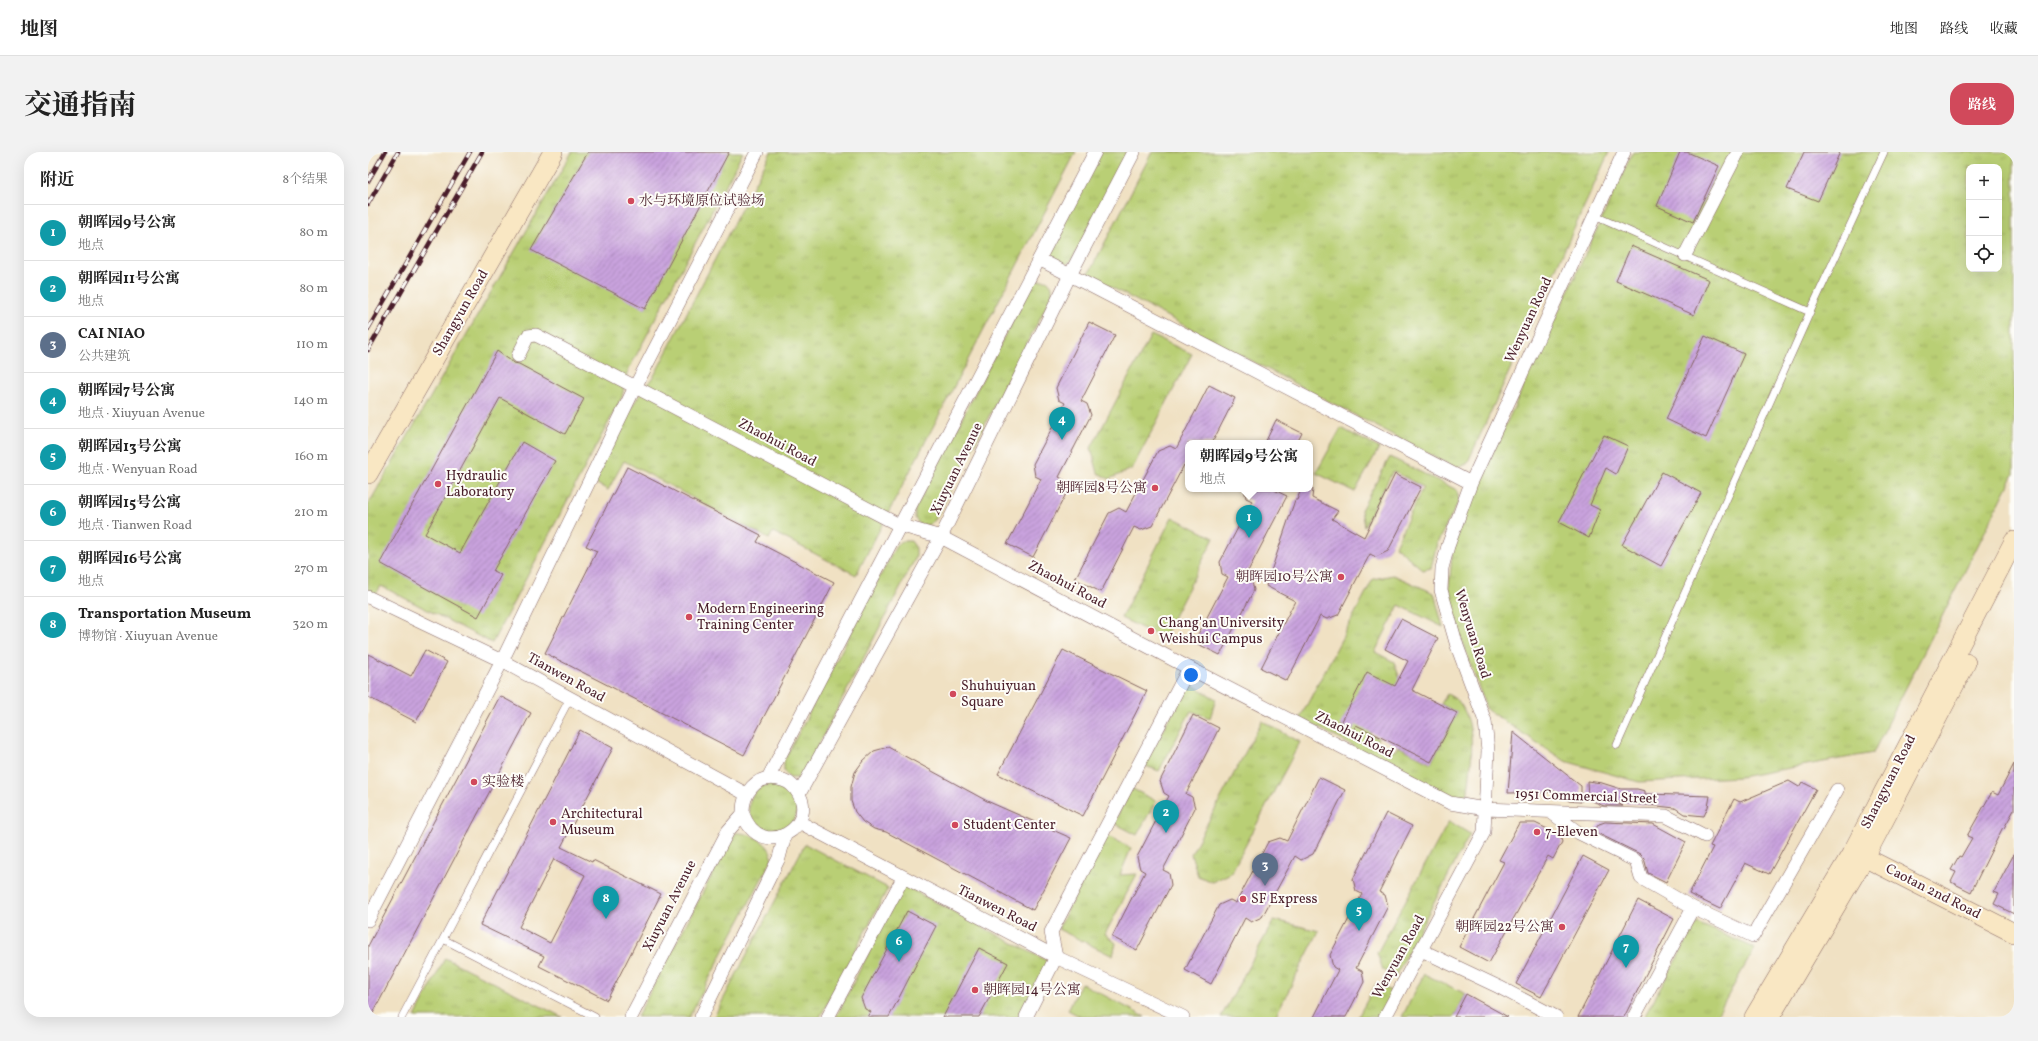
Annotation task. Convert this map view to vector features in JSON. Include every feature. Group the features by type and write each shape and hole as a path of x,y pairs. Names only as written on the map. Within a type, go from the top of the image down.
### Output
{"main road":[{"name":"Shangyun Road","path":"368,474 553,152"},
{"name":"Shangyuan Road","path":"1754,1017 1859,854 2014,541"},
{"name":"Shangyuan Road","path":"1770,1017 2014,570"},
{"name":"Caotan 2nd Road","path":"1859,854 2014,933"}],"street":[{"path":"368,920 502,661 635,387 757,152"},
{"name":"Xiuyuan Avenue","path":"768,778 1095,152"},
{"name":"Xiuyuan Avenue","path":"799,794 941,537 1070,275 1134,152"},
{"name":"Wenyuan Road","path":"1385,1017 1484,832 1488,751 1485,722 1457,646 1440,590 1442,568 1448,546 1471,483 1624,152"},
{"path":"1685,255 1738,152"},
{"path":"1039,259 1471,483"},
{"name":"Zhaohui Road","path":"518,356 528,336 536,335 899,525 941,537 1188,668 1450,803 1485,808"},
{"name":"Tianwen Road","path":"368,597 502,661 746,794"},
{"path":"1026,1017 1056,958 1051,932 1188,668"},
{"path":"768,778 777,778 786,781 799,794 802,808 799,822 793,830 785,835 771,838 758,835 746,822 743,814 743,803 746,794 759,781 768,778"},
{"path":"1552,813 1579,833 1636,861 1641,878 1694,908 1753,936 1837,790"},
{"name":"1951 Commercial Street","path":"1485,808 1552,813 1666,816 1706,836"},
{"name":"Xiuyuan Avenue","path":"631,1017 728,831 743,814"},
{"name":"Tianwen Road","path":"799,822 1056,958 1183,1017"},
{"path":"701,1017 779,858 785,835"},
{"path":"828,1017 903,878"},
{"path":"1634,1017 1694,908"},
{"path":"1421,950 1499,987 1556,1017"}],"lane":[{"path":"1617,745 1810,312 1884,152"},
{"path":"1595,216 1810,312"},
{"path":"402,1017 570,698"},
{"path":"443,938 595,1017"}],"green space":[{"path":"572,152 743,152 627,373 622,397 492,643 381,586 376,594 368,590 368,505"},
{"path":"771,152 1076,152 856,575 773,532 769,539 624,461 608,490 597,484 595,476 634,403 655,374"},
{"path":"1101,152 1128,152 1072,260 1065,265 1056,264 1051,258 1051,248"},
{"path":"1152,152 1609,152 1467,464 1456,468 1088,275"},
{"path":"1633,152 2014,152 2014,474 1873,753 1740,777 1639,782 1565,761 1487,710 1460,635 1449,588 1453,545 1472,497"},
{"path":"1038,280 1047,280 1052,286 1052,295 935,520 928,525 920,525 915,518 915,509 1031,285"},
{"path":"1151,335 1192,354 1132,469 1109,479 1098,473 1091,448"},
{"path":"1341,428 1379,448 1355,492 1316,473"},
{"path":"1390,457 1457,490 1459,501 1437,543 1431,568 1423,570 1395,546 1423,487 1393,471 1364,526 1361,510"},
{"path":"1172,517 1214,538 1163,638 1121,618"},
{"path":"902,541 911,541 916,548 916,557 804,773 797,778 789,778 784,771 784,761 896,546"},
{"path":"1393,575 1434,593 1443,627 1399,605 1375,652 1394,662 1400,679 1370,734 1378,738 1374,746 1378,749 1395,751 1398,746 1431,763 1457,713 1441,704 1447,694 1455,699 1459,702 1465,712 1471,737 1472,750 1467,800 1453,799 1300,718 1373,579"},
{"path":"1189,683 1216,699 1210,718 1191,711 1159,771 1143,765"},
{"path":"1262,721 1300,742 1231,873 1212,882 1198,876 1191,854"},
{"path":"773,784 782,786 790,791 795,799 797,808 795,817 790,825 782,830 773,832 764,830 756,825 751,817 749,808 751,799 756,791 764,786"},
{"path":"1131,788 1156,801 1137,835 1114,823"},
{"path":"1449,821 1470,834 1395,977 1383,970 1377,953"},
{"path":"736,833 748,834 764,843 771,853 772,859 689,1017 637,1017 731,839"},
{"path":"1106,835 1131,848 1120,875 1137,874 1105,934 1116,943 1113,956 1058,929"},
{"path":"805,844 888,888 820,1017 714,1017"},
{"path":"903,885 1049,962 1021,1017 836,1017"},
{"path":"1274,920 1319,931 1275,1017 1221,1017"},
{"path":"1697,923 1755,948 1716,1017 1644,1017"},
{"path":"445,958 562,1017 415,1017"},
{"path":"1424,974 1466,994 1454,1017 1402,1017"},
{"path":"1081,983 1145,1017 1081,1017 1068,1010"},
{"path":"1376,984 1393,992 1379,1017 1358,1017"}],"building":[{"name":"水与环境原位试验场","path":"588,152 729,152 645,309 531,250"},
{"path":"1680,152 1687,152 1719,166 1693,222 1657,206"},
{"path":"1804,152 1840,152 1818,201 1787,189"},
{"path":"1631,246 1709,280 1694,315 1616,281"},
{"path":"1089,322 1115,335 1081,401 1087,404 1091,415 1059,477 1064,480 1067,492 1033,557 1007,544 1041,479 1035,476 1033,464 1065,403 1059,400 1056,388"},
{"path":"1705,336 1744,354 1706,438 1666,419"},
{"name":"Hydraulic Laboratory","path":"497,351 514,363 519,364 584,399 565,434 500,398 425,534 460,553 522,442 555,461 493,571 501,575 478,617 380,563"},
{"name":"朝晖园8号公寓","path":"1209,385 1235,398 1214,440 1185,440 1185,466 1152,526 1141,530 1134,527 1101,592 1075,579 1109,513 1119,508 1126,512 1158,451 1170,446 1176,449"},
{"path":"1276,420 1302,433 1298,440 1266,440"},
{"path":"1604,435 1628,446 1616,474 1606,468 1590,505 1600,510 1589,538 1559,522"},
{"name":"Modern Engineering Training Center","path":"627,467 761,535 757,542 834,582 744,755 545,653 597,551 586,546"},
{"path":"1662,472 1701,493 1661,566 1622,545"},
{"path":"1395,474 1421,487 1388,551 1376,557 1370,554 1338,615 1327,619 1320,616 1287,681 1261,668 1295,601 1266,586 1295,500 1297,500 1300,492 1313,492 1312,498 1338,511 1332,519 1364,537"},
{"path":"1245,492 1278,492 1287,496 1246,575 1251,578 1254,590 1220,655 1194,642 1228,577 1222,574 1220,562 1252,501 1246,498"},
{"path":"1401,619 1438,638 1412,690 1457,713 1431,762 1356,725 1353,731 1340,725 1367,672 1395,686 1408,661 1385,649"},
{"path":"425,650 447,662 416,722 368,697 368,654 411,676"},
{"path":"1063,650 1147,691 1083,816 998,774"},
{"path":"500,696 531,713 371,1017 368,1017 368,946"},
{"path":"1193,715 1219,728 1186,794 1192,797 1195,808 1163,870 1169,873 1171,885 1137,950 1112,937 1145,872 1140,869 1137,857 1169,796 1164,793 1160,781"},
{"path":"580,730 613,748 561,847 592,862 593,860 661,894 607,1000 539,966 544,956 480,925","holes":["554,859 585,875 550,943 519,927"]},
{"path":"1513,732 1581,786 1581,802 1569,801 1556,792 1508,793"},
{"name":"Student Center","path":"888,747 987,801 1071,838 1033,910 886,832 874,829 863,822 855,812 851,801 851,787 855,772 863,761 874,751"},
{"path":"2014,764 2014,810 2004,828 2003,827 1971,892 1951,882 1956,872 1951,870 1959,856 1961,857 1972,838 1967,836 1992,792 1998,795"},
{"path":"1319,777 1345,790 1313,854 1301,860 1295,856 1262,917 1251,922 1245,918 1211,984 1185,970 1219,905 1230,900 1236,903 1268,842 1280,838 1287,841"},
{"path":"1587,781 1602,783 1621,789 1637,789 1645,791 1645,794 1710,796 1708,807 1704,816 1684,814 1675,808 1613,801 1623,806 1604,806 1588,799"},
{"path":"1789,781 1799,787 1802,782 1816,789 1769,874 1745,863 1720,909 1689,894 1713,847 1710,846 1734,799 1740,802"},
{"path":"1386,813 1412,826 1379,892 1385,895 1388,906 1356,968 1362,971 1364,982 1346,1017 1314,1017 1338,970 1333,967 1330,955 1362,894 1356,891 1353,879"},
{"path":"1605,822 1653,824 1686,842 1666,882 1648,873 1644,858 1640,854 1597,833 1596,828 1599,824"},
{"path":"1519,823 1535,823 1560,835 1562,842 1553,859 1548,856 1489,963 1459,947 1504,862 1499,860"},
{"path":"2014,854 2014,914 1994,904 1999,894 1994,892"},
{"name":"朝晖园22号公寓","path":"1583,856 1609,870 1541,997 1516,984"},
{"path":"1638,900 1674,919 1624,1017 1578,1017"},
{"path":"907,911 936,926 889,1017 868,1017 871,1012 865,1009 861,998"},
{"name":"朝晖园14号公寓","path":"979,948 1008,963 979,1017 943,1017"},
{"path":"1466,994 1508,1017 1454,1017"}],"railway":[{"path":"368,181 385,152"},
{"path":"368,204 398,152"},
{"path":"368,329 470,152"},
{"path":"368,350 482,152"}],"place":[{"name":"水与环境原位试验场","path":"631,201"},
{"name":"朝晖园7号公寓","path":"1062,440"},
{"name":"Hydraulic Laboratory","path":"438,484"},
{"name":"朝晖园8号公寓","path":"1155,488"},
{"name":"朝晖园9号公寓","path":"1249,538"},
{"name":"朝晖园10号公寓","path":"1341,577"},
{"name":"Modern Engineering Training Center","path":"689,617"},
{"name":"Chang'an University Weishui Campus","path":"1151,631"},
{"name":"Shuhuiyuan Square","path":"953,694"},
{"name":"实验楼","path":"474,782"},
{"name":"Architectural Museum","path":"553,822"},
{"name":"Student Center","path":"955,825"},
{"name":"7-Eleven","path":"1537,832"},
{"name":"朝晖园11号公寓","path":"1166,833"},
{"name":"CAI NIAO","path":"1265,886"},
{"name":"SF Express","path":"1243,899"},
{"name":"Transportation Museum","path":"606,919"},
{"name":"朝晖园22号公寓","path":"1562,927"},
{"name":"朝晖园13号公寓","path":"1359,931"},
{"name":"朝晖园15号公寓","path":"899,962"},
{"name":"朝晖园16号公寓","path":"1626,968"},
{"name":"朝晖园14号公寓","path":"975,990"}]}
